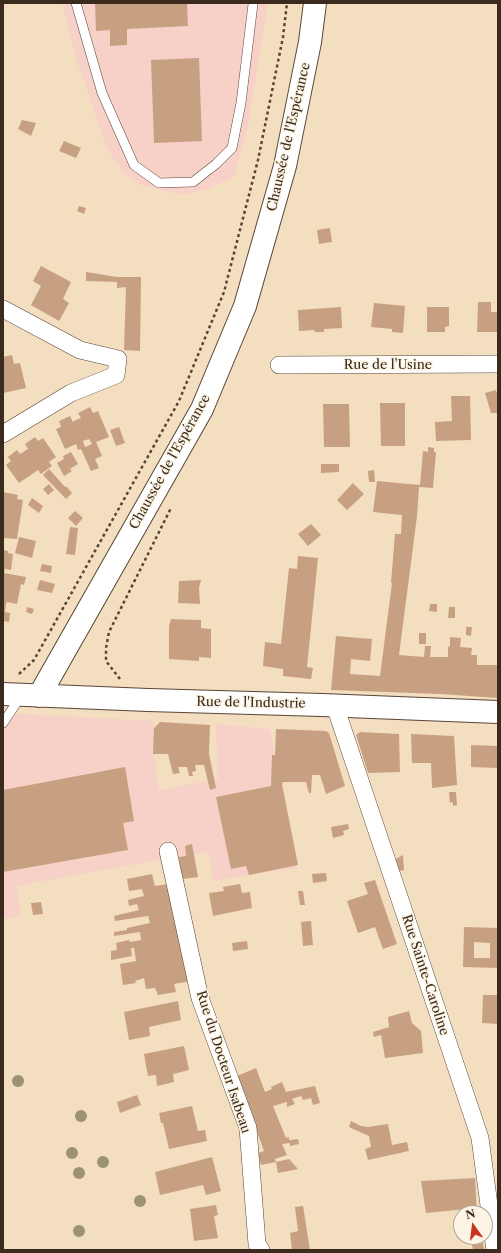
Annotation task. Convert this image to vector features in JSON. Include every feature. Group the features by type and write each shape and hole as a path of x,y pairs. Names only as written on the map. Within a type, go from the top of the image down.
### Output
{"main road":[{"name":"Chaussée de l'Espérance","path":"20,690 202,408 245,306 285,166 310,42 315,3"},
{"name":"Rue de l'Industrie","path":"20,690 335,706 498,712"}],"street":[{"path":"3,309 80,350 118,359 116,375 71,393 3,434"},
{"name":"Rue de l'Usine","path":"279,365 498,364"},
{"name":"Rue Sainte-Caroline","path":"335,706 480,1138 495,1250"},
{"name":"Rue du Docteur Isabeau","path":"168,852 200,998 248,1128 257,1244 261,1250"}],"lane":[{"path":"76,3 102,93 134,165 159,183 193,182 216,164 232,148 241,103 253,4"},
{"path":"3,723 20,690"}],"path":[{"path":"20,690 34,660 179,401 224,292 258,160 283,37 286,3"}],"shaded area":[{"path":"62,3 268,3 248,127 234,177 204,190 181,195 141,185 124,174 106,147 76,58"},
{"path":"3,713 154,721 154,754 159,790 218,779 216,724 270,729 296,868 213,881 209,852 136,864 17,886 21,916 3,919"}],"building":[{"path":"95,3 187,3 188,26 127,29 127,45 110,46 110,30 96,31"},
{"path":"199,58 202,141 154,143 151,60"},
{"path":"22,120 36,123 31,136 18,129"},
{"path":"64,141 81,148 76,158 59,151"},
{"path":"79,206 86,208 84,214 77,211"},
{"path":"330,228 332,242 319,244 317,230"},
{"path":"41,266 71,282 63,299 69,303 59,321 31,305 41,286 33,281"},
{"path":"86,272 117,277 141,277 140,351 124,350 126,287 117,288 117,282 86,281"},
{"path":"478,302 491,302 491,312 498,312 498,332 477,332"},
{"path":"374,303 405,306 403,333 392,332 392,329 371,327"},
{"path":"341,307 342,328 324,329 324,332 315,332 314,330 299,331 298,310"},
{"path":"427,307 449,307 449,326 445,327 445,332 427,332"},
{"path":"12,355 14,364 20,363 26,388 3,393 3,357"},
{"path":"496,390 498,397 498,413 491,413 485,393"},
{"path":"451,396 470,396 471,440 436,441 435,422 452,421"},
{"path":"380,403 405,403 405,446 381,446"},
{"path":"323,404 349,404 350,447 324,447"},
{"path":"90,407 93,413 98,411 109,437 96,442 102,456 95,459 99,468 91,471 81,449 78,450 76,444 65,449 56,429 61,427 59,421 70,416 73,422 81,418 78,413","holes":["89,439 92,444 85,447 83,441"]},
{"path":"119,427 125,443 116,446 110,430"},
{"path":"35,437 38,441 43,438 56,457 49,462 52,466 41,474 38,470 19,483 6,465 11,461 8,457 17,450 20,454 28,449 25,444"},
{"path":"428,447 434,448 434,452 436,452 433,488 419,487 417,516 399,655 424,657 425,646 431,646 430,657 448,657 450,637 461,638 460,647 472,648 471,655 477,655 477,665 498,665 498,698 440,694 331,690 336,636 372,639 370,661 351,659 350,674 380,676 392,583 395,534 401,534 402,515 373,512 377,481 420,485 423,451 428,452"},
{"path":"71,452 78,464 70,469 72,471 64,476 57,463 64,459 63,456"},
{"path":"321,464 339,464 339,472 321,473"},
{"path":"49,469 72,493 66,499 43,475"},
{"path":"374,470 375,482 369,482 368,471"},
{"path":"353,483 364,494 347,510 337,500"},
{"path":"49,484 54,490 48,495 43,489"},
{"path":"3,492 18,495 17,499 23,500 17,539 3,538"},
{"path":"32,498 43,506 39,513 28,505"},
{"path":"75,511 83,518 76,526 68,518"},
{"path":"311,524 321,535 308,546 298,534"},
{"path":"70,527 78,528 75,555 66,554"},
{"path":"19,537 36,541 32,558 15,553"},
{"path":"3,550 13,554 11,570 5,569 4,573 26,577 24,585 21,584 17,604 7,602 6,604 5,612 10,613 9,622 3,621"},
{"path":"298,556 318,558 307,667 313,668 311,679 283,676 283,669 263,666 265,642 281,644 289,568 297,569"},
{"path":"42,564 52,566 51,573 40,571"},
{"path":"40,580 55,584 52,593 37,590"},
{"path":"201,580 199,588 200,604 178,603 179,581"},
{"path":"430,604 437,604 437,612 429,611"},
{"path":"27,607 34,609 32,614 26,612"},
{"path":"449,607 455,607 455,618 448,618"},
{"path":"171,619 201,620 201,628 211,629 211,658 199,657 199,661 169,659 169,626"},
{"path":"466,627 472,627 471,636 466,635"},
{"path":"419,633 426,633 426,644 419,644"},
{"path":"160,722 210,725 209,754 216,788 210,790 204,765 195,765 196,771 192,772 193,776 189,776 187,767 178,767 180,773 173,774 168,754 153,754 154,728"},
{"path":"276,729 326,731 329,733 345,786 326,794 320,775 312,775 311,793 309,793 306,782 283,782 282,784 298,865 249,875 246,866 231,869 216,797 271,786 272,755 275,755"},
{"path":"360,732 399,734 400,772 368,773 356,735"},
{"path":"411,734 454,736 457,785 432,788 431,763 412,763"},
{"path":"471,745 498,746 498,768 471,767"},
{"path":"125,767 134,821 123,823 128,850 3,872 3,790"},
{"path":"449,792 456,792 457,805 453,806 453,802 450,803"},
{"path":"348,824 349,829 343,831 344,835 333,838 331,827"},
{"path":"192,844 198,877 182,879 179,857 186,856 185,846"},
{"path":"403,855 404,870 399,871 394,860"},
{"path":"326,873 327,881 313,883 312,874"},
{"path":"152,874 155,886 168,884 191,981 174,984 176,992 158,995 155,988 146,989 144,978 135,981 136,983 123,985 120,964 136,961 134,948 131,948 132,956 111,960 111,951 117,950 116,943 129,940 130,942 141,940 140,932 114,936 114,932 127,930 127,928 150,923 148,916 115,921 114,916 139,910 137,904 129,906 128,900 144,896 142,889 129,891 127,879"},
{"path":"375,880 397,944 383,949 375,927 358,933 347,901 368,894 364,883"},
{"path":"240,884 242,893 250,892 252,908 213,916 209,893 224,891 223,887"},
{"path":"298,891 303,891 305,905 300,905"},
{"path":"41,902 43,914 33,915 31,903"},
{"path":"311,921 313,945 303,946 301,922"},
{"path":"464,927 498,928 498,968 463,967","holes":["474,942 490,943 490,958 474,958"]},
{"path":"247,941 248,949 233,951 232,943"},
{"path":"483,995 498,995 498,1024 482,1023"},
{"path":"178,1001 181,1020 149,1027 150,1036 129,1040 124,1012"},
{"path":"409,1011 412,1023 421,1031 423,1053 385,1058 381,1035 374,1037 373,1032 389,1027 388,1017"},
{"path":"184,1046 189,1070 173,1074 174,1082 157,1086 156,1075 148,1076 144,1054"},
{"path":"256,1068 265,1092 272,1089 271,1087 282,1082 286,1092 315,1086 320,1103 313,1105 311,1098 303,1100 301,1096 292,1099 295,1104 287,1107 287,1102 273,1106 286,1138 289,1137 289,1140 298,1139 299,1144 290,1146 290,1143 282,1144 287,1155 275,1159 276,1162 261,1165 258,1153 264,1151 237,1076"},
{"path":"137,1095 141,1105 120,1113 117,1102"},
{"path":"192,1106 198,1131 205,1130 207,1141 169,1149 159,1113"},
{"path":"351,1121 367,1127 388,1124 392,1145 407,1142 409,1151 368,1160 365,1149 371,1147 369,1136 349,1127"},
{"path":"212,1157 221,1191 206,1195 203,1185 160,1195 155,1172"},
{"path":"289,1159 298,1169 278,1173 276,1162"},
{"path":"475,1178 477,1205 453,1205 453,1210 426,1213 421,1181"},
{"path":"216,1205 218,1215 214,1216 218,1238 194,1241 190,1209"},
{"path":"303,1206 310,1250 292,1250 290,1233 298,1231 295,1207"},
{"path":"472,1245 483,1245 484,1250 473,1250"}]}
